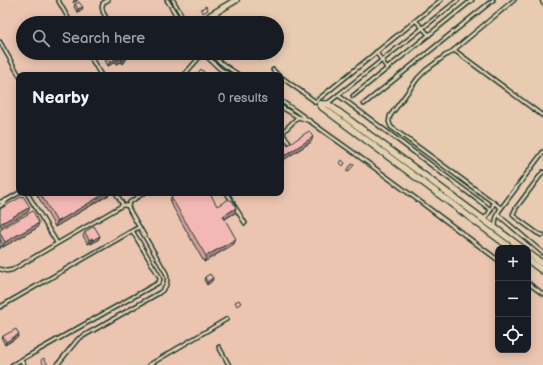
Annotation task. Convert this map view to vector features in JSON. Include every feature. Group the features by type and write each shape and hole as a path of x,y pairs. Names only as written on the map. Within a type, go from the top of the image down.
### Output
{"street":[{"path":"210,15 236,0"},
{"path":"318,103 328,104 483,219 508,245"},
{"path":"318,103 491,228 517,245"},
{"path":"531,255 543,264"},
{"path":"531,262 543,271"}],"lane":[{"path":"58,0 67,16"},
{"path":"105,16 102,7 103,3 108,0"},
{"path":"167,0 177,16"},
{"path":"173,0 182,16"},
{"path":"284,79 318,103 376,52 441,0"},
{"path":"328,104 458,0"},
{"path":"353,96 472,0"},
{"path":"364,104 493,0"},
{"path":"501,208 391,127 388,122 390,116 418,78 426,70 449,54 514,0"},
{"path":"416,21 429,35"},
{"path":"0,42 17,72"},
{"path":"454,50 543,116"},
{"path":"376,52 387,68"},
{"path":"92,60 99,72"},
{"path":"187,72 197,60"},
{"path":"210,60 224,72"},
{"path":"218,60 234,72"},
{"path":"338,95 491,210"},
{"path":"284,103 367,162 495,258"},
{"path":"284,108 305,121 310,122"},
{"path":"284,131 298,117"},
{"path":"284,136 289,142"},
{"path":"491,228 495,223 497,214 501,208 543,152"},
{"path":"543,172 513,214 537,233 543,235"},
{"path":"0,206 16,195"},
{"path":"29,196 57,243"},
{"path":"118,196 123,205"},
{"path":"128,206 130,202 139,196"},
{"path":"229,196 245,223"},
{"path":"0,202 7,200"},
{"path":"483,219 489,213 494,203"},
{"path":"0,269 6,271 12,270 123,205 128,206"},
{"path":"57,365 78,339 163,291 166,287 168,282 166,274 128,206"},
{"path":"497,214 542,252"},
{"path":"0,307 133,232 139,227"},
{"path":"12,365 158,283 160,280 159,276 133,232"},
{"path":"531,285 543,294"},
{"path":"149,365 227,319"},
{"path":"219,347 229,365"},
{"path":"21,360 24,365"}],"shaded area":[{"path":"0,0 184,0 191,12 204,4 211,16 16,16 16,60 239,60 255,72 16,72 16,196 284,196 284,94 495,250 495,353 531,353 531,277 543,286 543,365 0,365"}],"building":[{"path":"79,2 83,7 78,9 75,4"},
{"path":"206,6 208,10 203,13 201,9"},
{"path":"309,131 313,137 284,156 284,139 288,145"},
{"path":"342,160 345,163 343,166 340,163"},
{"path":"352,164 354,165 348,172 346,171"},
{"path":"23,196 30,207 0,224 0,209"},
{"path":"42,196 101,196 57,222"},
{"path":"212,196 217,206 229,199 231,201 232,200 236,208 223,216 236,239 206,256 171,197"},
{"path":"33,211 39,223 5,242 0,230"},
{"path":"94,226 100,236 93,240 92,238 89,240 85,232"},
{"path":"0,239 3,245 0,247"},
{"path":"210,274 213,278 207,282 205,277"},
{"path":"239,300 241,303 237,306 235,302"},
{"path":"16,329 19,334 6,342 3,336"},
{"path":"44,358 48,365 44,365 41,360"}]}
